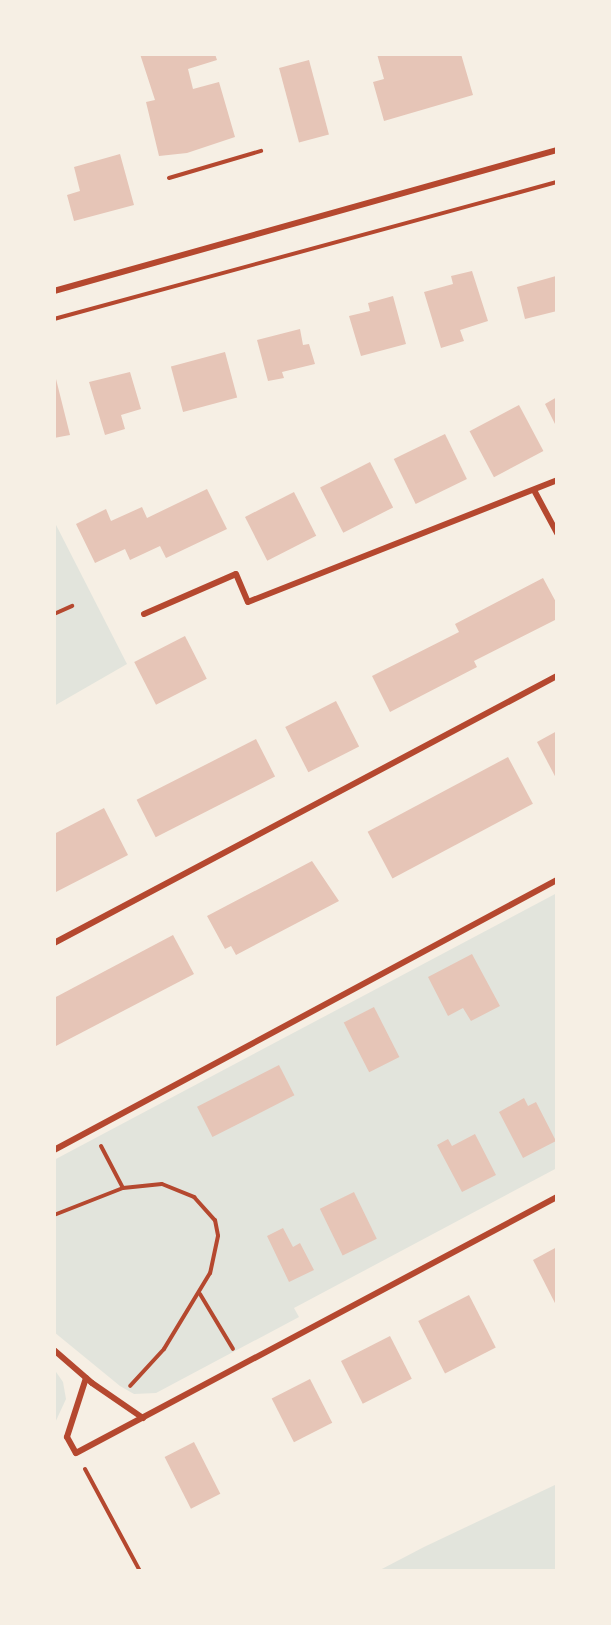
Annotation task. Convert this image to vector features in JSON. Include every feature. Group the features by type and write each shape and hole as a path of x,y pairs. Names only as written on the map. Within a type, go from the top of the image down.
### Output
{"street":[{"path":"54,291 557,150"},
{"path":"144,614 236,574 248,602 535,492 557,480"},
{"path":"535,492 557,533"},
{"path":"54,944 557,676"},
{"path":"54,1150 557,880"},
{"path":"86,1378 67,1437 76,1453 557,1197"},
{"path":"54,1350 86,1378 143,1418"}],"path":[{"path":"169,177 261,151"},
{"path":"54,319 557,182"},
{"path":"54,614 72,606"},
{"path":"101,1146 123,1188"},
{"path":"54,1215 123,1188 162,1184 194,1197 207,1209 218,1236 210,1272 200,1293 164,1349 117,1400"},
{"path":"200,1293 242,1365"},
{"path":"76,1453 140,1571"}],"shaded area":[{"path":"54,521 127,664 54,706"},
{"path":"557,893 557,1168 294,1308 299,1317 156,1393 134,1394 120,1386 54,1332 54,1160"},
{"path":"54,1369 63,1382 66,1399 54,1425"},
{"path":"557,1484 557,1571 378,1571 424,1547"}],"building":[{"path":"140,54 215,54 217,60 188,69 193,89 219,82 235,137 187,153 159,156 146,102 155,100"},
{"path":"377,54 461,54 473,95 384,121 373,82 384,79"},
{"path":"309,60 329,134 299,142 279,68"},
{"path":"120,154 134,205 74,221 67,195 80,191 74,167"},
{"path":"472,271 488,321 460,330 464,341 441,348 424,292 453,284 451,276"},
{"path":"556,276 557,311 525,319 517,287"},
{"path":"393,296 406,344 361,356 349,316 370,311 368,303"},
{"path":"300,329 303,345 309,344 315,364 282,372 284,378 268,381 257,340"},
{"path":"225,352 237,397 183,412 171,366"},
{"path":"130,372 141,409 121,415 125,429 105,435 89,382"},
{"path":"56,379 70,435 54,438 54,380"},
{"path":"557,397 557,428 545,404"},
{"path":"519,405 543,451 494,477 470,431"},
{"path":"445,434 467,479 416,504 394,459"},
{"path":"370,462 393,507 343,533 320,487"},
{"path":"207,489 227,529 166,558 160,546 130,560 125,549 95,563 76,524 106,509 111,521 142,507 147,518"},
{"path":"294,492 316,536 267,561 245,517"},
{"path":"543,578 557,604 557,619 474,661 477,667 390,712 372,676 459,632 455,624"},
{"path":"185,636 207,679 156,705 134,662"},
{"path":"336,701 359,746 308,772 285,727"},
{"path":"557,731 557,780 537,742"},
{"path":"256,739 275,776 156,837 137,800"},
{"path":"508,757 533,804 392,878 368,832"},
{"path":"104,808 128,855 54,893 54,834"},
{"path":"312,861 339,901 236,955 231,946 225,949 207,916"},
{"path":"173,935 194,974 54,1047 54,998"},
{"path":"472,954 500,1006 471,1021 463,1008 448,1016 428,977"},
{"path":"374,1007 399,1057 369,1072 344,1022"},
{"path":"279,1065 294,1095 212,1137 197,1107"},
{"path":"524,1098 528,1106 536,1102 556,1141 523,1158 499,1112"},
{"path":"475,1134 496,1175 462,1192 437,1145 448,1139 452,1146"},
{"path":"354,1192 377,1239 343,1255 320,1209"},
{"path":"283,1228 293,1247 300,1243 314,1270 289,1282 267,1236"},
{"path":"557,1247 557,1307 533,1260"},
{"path":"469,1295 496,1348 445,1373 418,1321"},
{"path":"390,1336 412,1379 363,1404 341,1361"},
{"path":"310,1379 332,1423 294,1442 272,1399"},
{"path":"194,1442 220,1494 191,1509 165,1457"}]}
